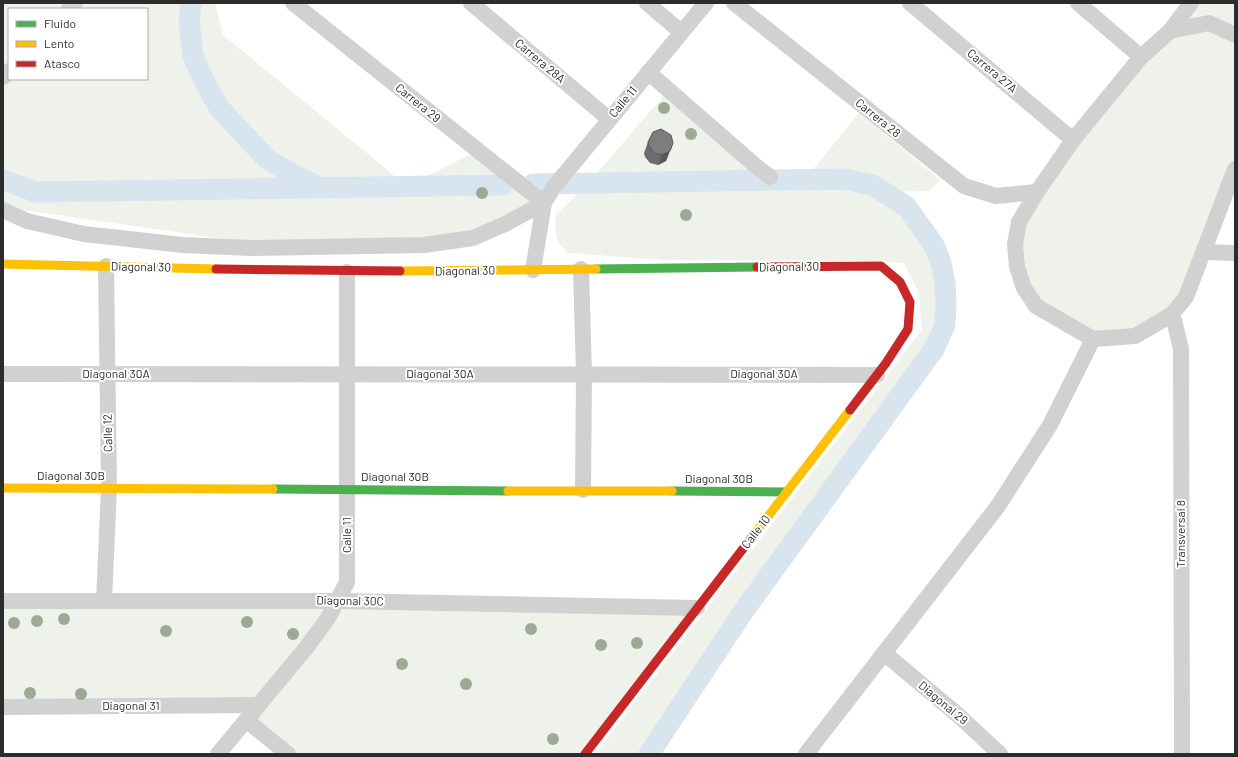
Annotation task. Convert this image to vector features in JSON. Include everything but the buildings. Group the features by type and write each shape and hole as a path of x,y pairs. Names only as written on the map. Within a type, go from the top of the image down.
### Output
{"street":[{"name":"Carrera 29","path":"293,3 544,203"},
{"name":"Carrera 28A","path":"471,3 608,119"},
{"path":"647,3 681,32"},
{"name":"Calle 11","path":"544,203 552,188 706,3"},
{"name":"Carrera 28","path":"734,3 964,186 996,196 1037,192"},
{"name":"Carrera 27A","path":"910,3 1073,140"},
{"path":"1078,3 1141,58"},
{"path":"1191,3 1170,31 1141,58 1073,140 1037,192 1019,222 1015,244 1017,267 1024,288 1036,306 1093,339 1135,336 1171,315 1186,297 1235,169"},
{"path":"1170,31 1209,23 1235,36"},
{"path":"648,72 770,177"},
{"name":"Diagonal 30","path":"3,210 27,221 84,234 183,245 252,248 424,245 473,238 505,224 544,203"},
{"path":"533,270 544,203"},
{"path":"1204,252 1235,253"},
{"name":"Diagonal 30","path":"3,264 347,272 881,266 900,282 910,302"},
{"name":"Calle 12","path":"104,601 109,488 106,266"},
{"path":"581,269 584,374 583,490"},
{"name":"Calle 11","path":"218,754 306,648 328,618 347,582 347,272"},
{"name":"Calle 10","path":"585,754 877,374 908,329 910,302"},
{"name":"Transversal 8","path":"1171,315 1174,320 1181,349 1182,754"},
{"path":"806,754 998,506 1050,424 1093,339"},
{"name":"Diagonal 30A","path":"3,374 877,374"},
{"name":"Diagonal 30B","path":"3,488 787,492"},
{"name":"Diagonal 30C","path":"3,601 338,600 697,608"},
{"name":"Diagonal 29","path":"884,653 958,714 1000,754"},
{"name":"Diagonal 31","path":"3,707 259,705"},
{"path":"246,720 288,754"}],"shaded area":[{"path":"3,3 215,3 223,35 407,186 473,153 543,202 473,238 252,243 16,209 3,203"},
{"path":"1191,3 1235,3 1235,168 1174,320 1093,339 1036,306 1015,244 1037,192"},
{"path":"665,94 763,174 680,175 592,179"},
{"path":"859,113 940,180 930,191 883,192 872,185 844,178 812,179 811,172"},
{"path":"845,179 871,186 906,207 933,246 940,263 945,283 944,325 934,349 743,606 648,754 595,754 922,330 919,293 904,263 879,261 663,260 569,253 558,241 555,216 585,187"},
{"path":"3,601 697,608 585,754 288,754 246,720 258,706 3,707"}],"waterway":[{"path":"191,3 189,21 193,56 204,81 220,109 267,159 315,185"},
{"path":"533,184 844,179 872,185 906,206 934,245 941,263 945,283 945,325 934,349 745,609 649,754"},
{"path":"3,180 36,192 503,185"}],"traffic: fast":[{"path":"596,269 757,267"},
{"path":"273,489 508,491"},
{"path":"672,491 787,492"}],"traffic: slow":[{"path":"3,264 216,269"},
{"path":"400,271 596,269"},
{"path":"752,537 850,410"},
{"path":"3,488 273,489"},
{"path":"508,491 672,491"}],"traffic: jam":[{"path":"757,267 881,266 900,282 910,302 908,329 886,363 850,410"},
{"path":"216,269 400,271"},
{"path":"585,754 752,537"}]}
